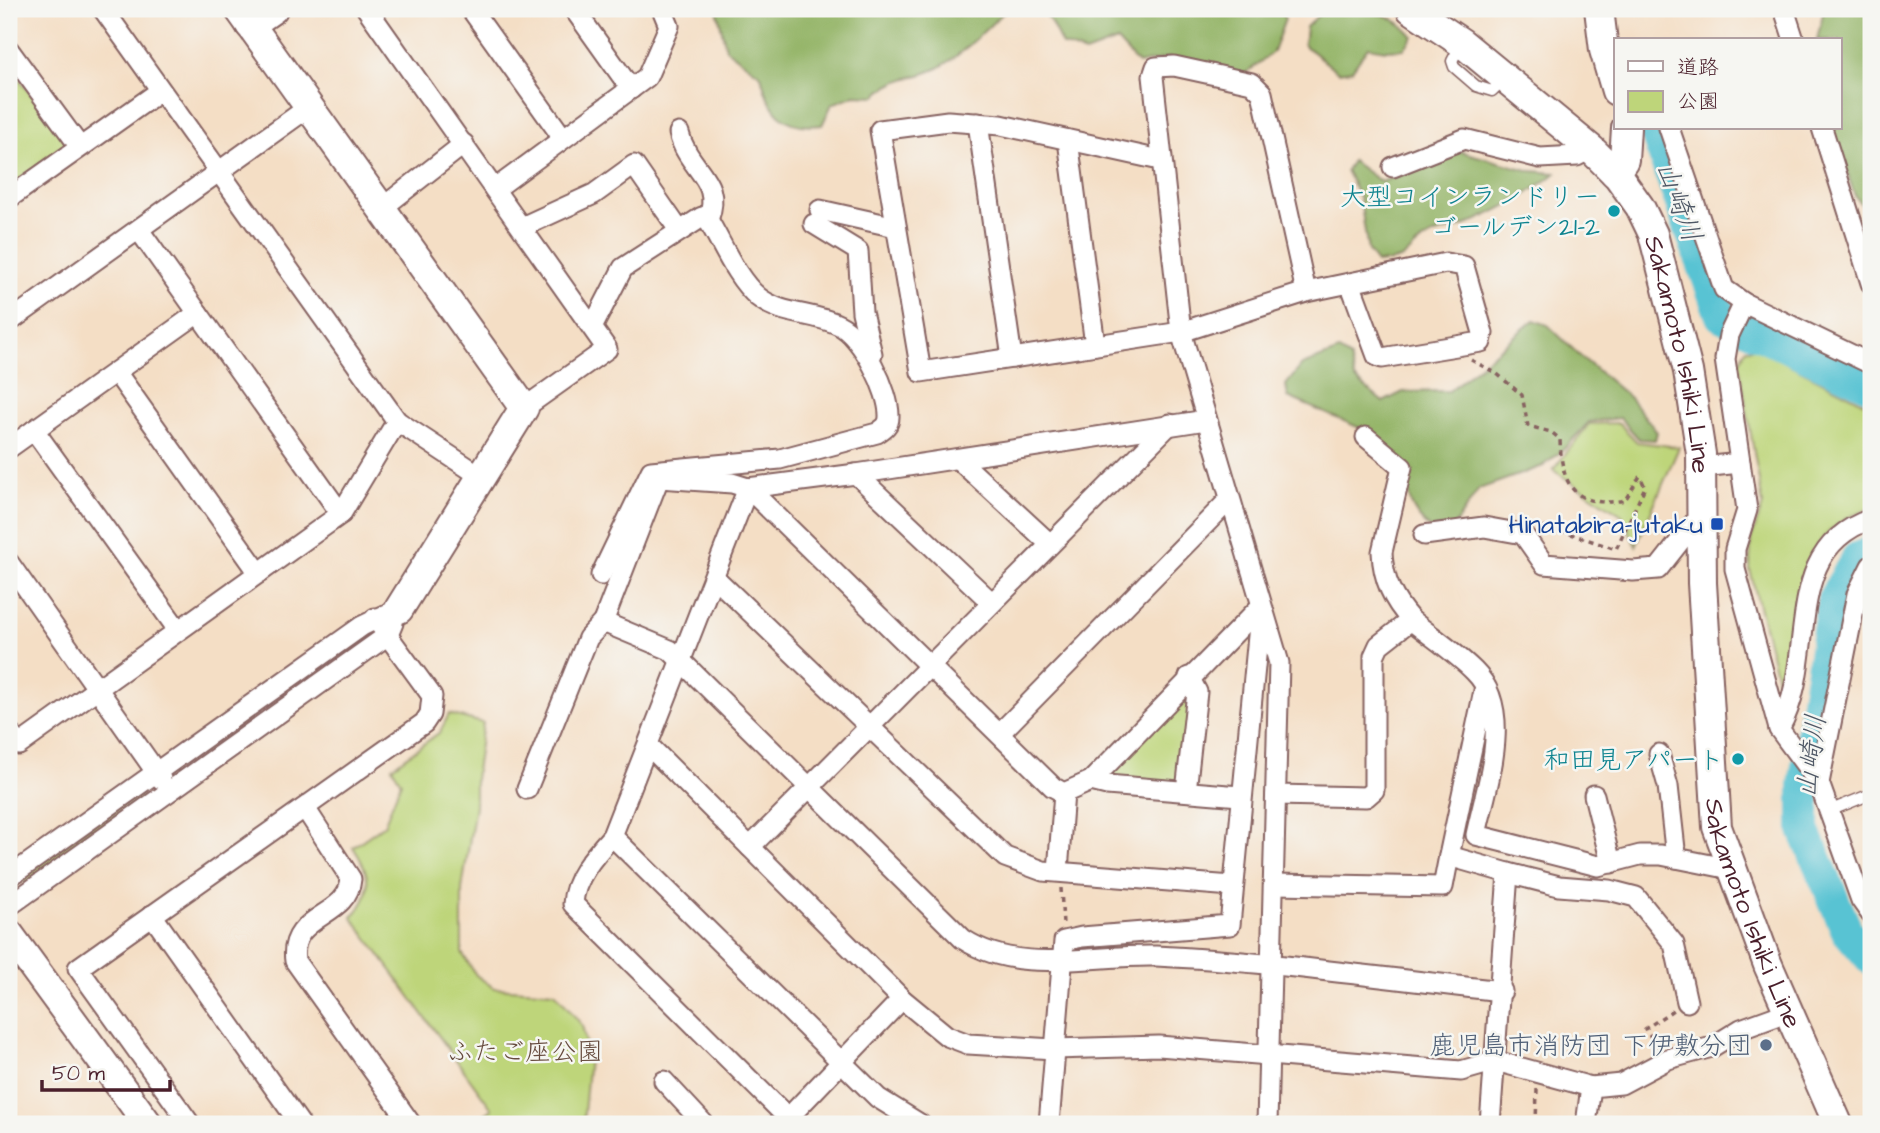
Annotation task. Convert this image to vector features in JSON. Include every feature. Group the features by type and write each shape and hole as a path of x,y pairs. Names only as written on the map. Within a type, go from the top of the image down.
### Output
{"main road":[{"path":"273,9 244,17 524,408 482,477 387,614"},
{"name":"Sakamoto Ishiki Line","path":"1411,9 1462,43 1591,149 1615,173 1640,207 1662,262 1688,371 1702,467 1702,583 1717,827 1788,1012 1838,1124"},
{"path":"1599,9 1604,50 1614,84"},
{"path":"1615,173 1624,160 1626,130"},
{"path":"9,934 148,1124"}],"street":[{"path":"103,9 397,421 482,477"},
{"path":"367,9 607,349 524,408"},
{"path":"471,9 563,138"},
{"path":"574,9 631,89"},
{"path":"495,189 647,77 669,26 662,9"},
{"path":"1784,9 1793,38"},
{"path":"9,50 80,147"},
{"path":"1267,1124 1271,1054 1279,663 1181,332 1160,160 1153,76 1156,68 1174,66 1251,83 1262,93 1306,292"},
{"path":"9,198 160,91"},
{"path":"9,322 309,107"},
{"path":"1160,160 978,123 947,121 880,130 921,372 1181,332 1306,292 1446,263 1464,267 1483,333 1481,342 1382,358 1377,356 1350,283"},
{"path":"978,123 1012,358"},
{"path":"1670,130 1724,289 1744,303 1871,364"},
{"path":"1823,130 1871,283"},
{"path":"679,133 683,152 713,192 714,204 708,220"},
{"path":"1393,167 1464,139 1540,158 1577,156 1591,149"},
{"path":"1068,140 1095,345"},
{"path":"391,201 464,145"},
{"path":"522,227 594,194 634,165 679,230"},
{"path":"593,326 623,268 702,217 708,220 743,279 758,296 786,311 826,319 843,326 852,333 877,371"},
{"path":"659,473 780,459 877,433 886,427 889,417 862,312 858,251 817,217 896,226"},
{"path":"139,230 341,514"},
{"path":"1744,303 1729,335 1725,359 1747,510 1735,549 1735,569 1779,729 1819,783 1861,900 1871,914"},
{"path":"9,448 198,313"},
{"path":"116,372 259,573"},
{"path":"601,575 651,471 732,483 748,488 1206,420"},
{"path":"9,732 19,746 341,514 397,421"},
{"path":"750,847 1170,424"},
{"path":"34,430 178,630"},
{"path":"1366,437 1402,467 1382,552 1382,566 1397,604 1411,621 1475,671 1494,700 1493,747 1476,835 1598,866 1640,855 1675,858 1731,869"},
{"path":"958,458 1050,544"},
{"path":"1702,467 1740,463"},
{"path":"527,789 588,638 603,622 659,473"},
{"path":"856,474 991,602"},
{"path":"748,488 612,836 591,859 573,894 573,904 785,1122 902,999"},
{"path":"748,488 1001,732 1054,787 1064,793"},
{"path":"1001,732 1229,500"},
{"path":"1424,534 1484,527 1523,534 1544,564 1633,571 1658,569 1703,512"},
{"path":"1779,729 1797,687 1809,589 1815,567 1827,548 1852,528 1871,519"},
{"path":"9,563 170,792"},
{"path":"1819,783 1857,594 1871,566"},
{"path":"714,577 1004,857 1043,871 1232,886"},
{"path":"1064,793 1091,781 1189,677 1261,607"},
{"path":"1049,1124 1060,961 1064,941 1082,937 1230,925 1240,796 1261,607"},
{"path":"190,1124 78,968 424,723 430,714 432,696 388,635 387,614"},
{"path":"9,877 156,771 387,614"},
{"path":"1276,795 1366,797 1374,790 1374,656 1379,645 1411,621"},
{"path":"603,622 670,650 963,939 980,950 999,955 1060,961 1155,956 1502,991"},
{"path":"9,906 388,635"},
{"path":"1186,791 1197,692 1189,677"},
{"path":"1274,884 1443,887 1485,686"},
{"path":"648,745 902,999 947,1036 968,1044 1054,1049 1159,1046 1461,1071 1496,1061 1591,1087 1621,1084 1668,1059 1712,1047 1741,1029 1788,1012"},
{"path":"1659,754 1668,786 1675,858"},
{"path":"1091,781 1107,785 1240,796"},
{"path":"1059,871 1064,793"},
{"path":"1594,795 1611,863"},
{"path":"305,808 351,880 347,897 300,931 295,941 295,961 411,1124"},
{"path":"612,836 878,1098 920,1124"},
{"path":"1449,856 1559,886 1609,890 1636,897 1674,944 1687,1002"},
{"path":"1490,1124 1502,991 1508,873"},
{"path":"152,915 300,1124"},
{"path":"664,1081 704,1124"},
{"path":"1586,1124 1591,1087"}],"lane":[{"path":"1829,811 1871,794"}],"path":[{"path":"1467,345 1471,363 1496,373 1522,395 1528,426 1551,432 1560,439 1560,470 1577,495 1602,504 1625,500 1640,476 1645,487 1616,549 1547,526 1523,534"},
{"path":"1059,871 1064,941"},
{"path":"1668,1059 1645,1029 1687,1002"},
{"path":"1536,1124 1538,1073"}],"green space":[{"path":"717,9 1007,9 967,47 940,67 898,81 876,96 855,95 832,104 822,125 809,126 788,121 780,115 768,99 761,75 726,49"},
{"path":"1044,9 1280,9 1285,19 1273,52 1245,74 1168,58 1138,64 1117,41 1085,53 1062,45"},
{"path":"1325,9 1382,14 1402,25 1413,36 1404,49 1368,47 1352,70 1338,72 1304,45 1306,27"},
{"path":"1824,9 1871,9 1871,216 1855,196 1833,130 1842,130 1842,38 1817,38"},
{"path":"9,65 66,141 63,150 9,188"},
{"path":"1459,151 1531,171 1556,173 1490,214 1429,237 1398,260 1377,263 1368,251 1360,199 1346,170 1352,161 1381,182"},
{"path":"1534,320 1548,325 1630,398 1657,432 1655,440 1639,439 1620,418 1589,422 1563,450 1543,466 1479,489 1454,526 1431,529 1424,523 1411,503 1407,470 1374,434 1288,397 1286,385 1302,365 1339,351 1350,358 1355,379 1383,402 1403,392 1449,391"},
{"path":"1746,348 1757,348 1871,406 1871,508 1844,520 1825,536 1811,556 1795,605 1787,685 1779,686 1750,570 1751,539 1763,505 1739,364"},
{"path":"1619,423 1637,442 1679,447 1636,546 1622,515 1553,470 1589,424"},
{"path":"1183,696 1191,698 1183,779 1177,784 1110,779 1109,770"},
{"name":"ふたご座公園","path":"449,714 483,723 475,779 475,806 462,889 462,953 476,975 494,988 555,992 582,1025 589,1057 583,1124 472,1124 492,1109 352,917 364,899 368,882 363,865 353,847 384,825 401,782 392,767 440,732"},
{"path":"135,792 146,798 25,883 22,878"}],"waterway":[{"name":"山崎川","path":"1655,130 1721,316 1871,386"},
{"name":"山崎川","path":"1871,552 1857,558 1833,599 1804,785 1804,830 1847,931 1871,959"}],"place":[{"name":"大型コインランドリー ゴールデン21-2","path":"1614,211"},
{"name":"Hinatabira-jutaku","path":"1717,524"},
{"name":"和田見アパート","path":"1738,759"},
{"name":"鹿児島市消防団 下伊敷分団","path":"1766,1045"}]}
